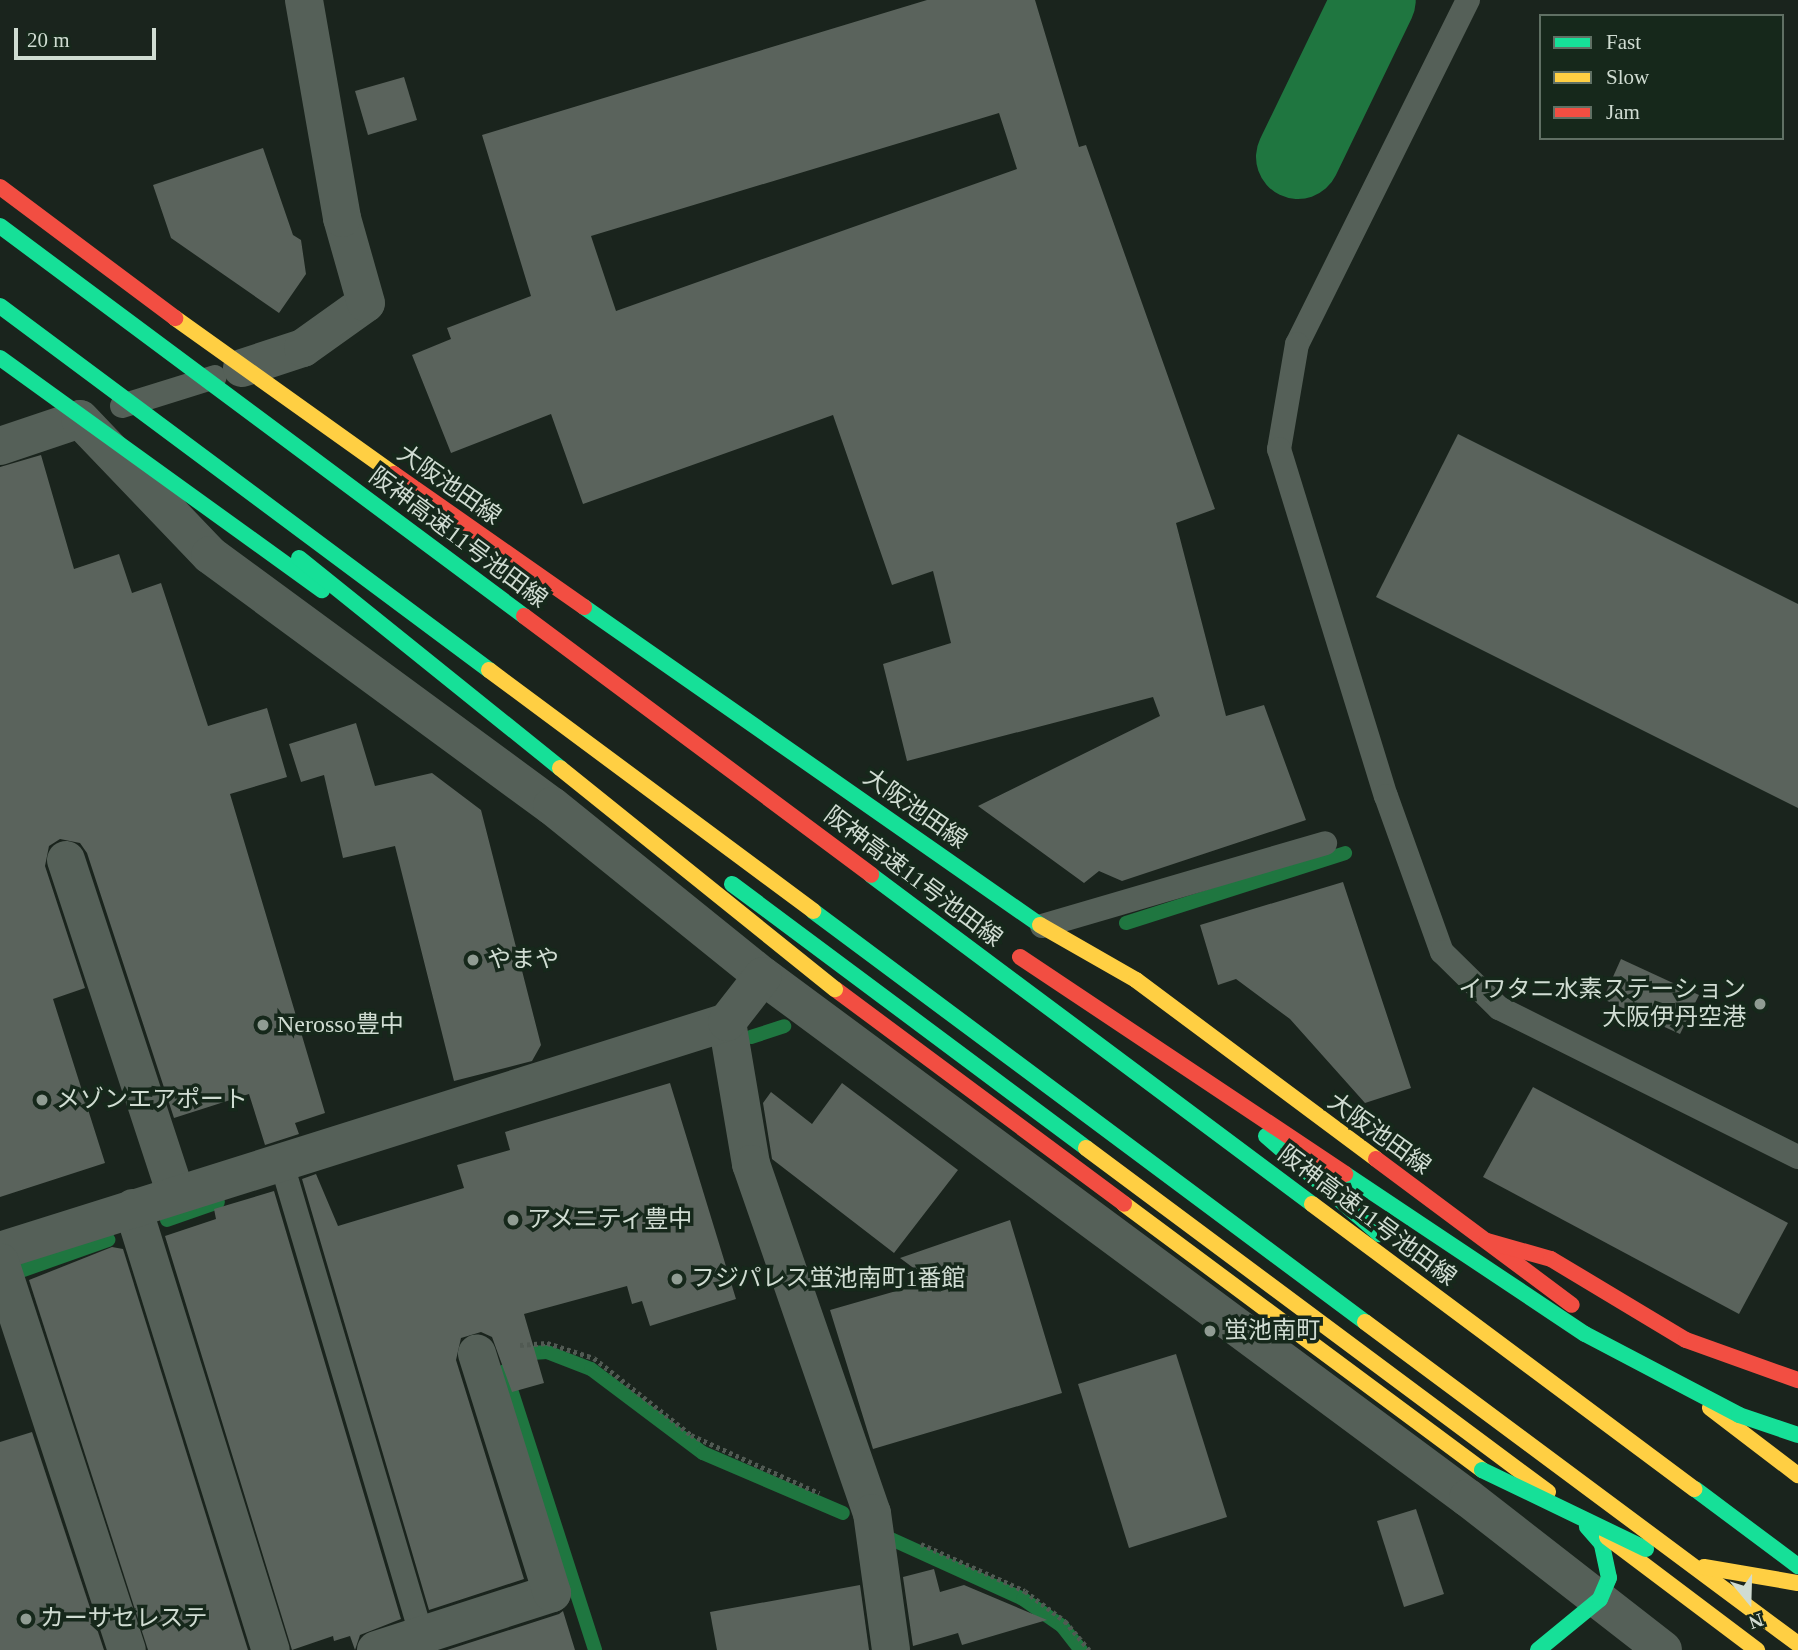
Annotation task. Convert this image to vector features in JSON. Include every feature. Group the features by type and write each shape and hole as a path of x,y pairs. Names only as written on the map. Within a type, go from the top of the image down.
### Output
{"main road":[{"name":"大阪池田線","path":"0,187 242,368 1042,926 1136,980 1798,1475"},
{"name":"阪神高速11号池田線","path":"0,226 1798,1567"},
{"path":"0,306 1798,1644"},
{"path":"61,352 357,609 661,854 1398,1414 1482,1470 1641,1548 1730,1574 1798,1583"},
{"path":"0,358 80,419 575,769 1570,1508 1757,1650"},
{"path":"788,812 977,930"},
{"path":"1001,945 1585,1334 1739,1415 1798,1435"},
{"path":"1136,980 1142,1011 1175,1054 1404,1256 1758,1530 1798,1567"},
{"path":"1485,1241 1551,1259 1686,1340 1798,1380"},
{"path":"1538,1650 1600,1599 1609,1563 1602,1544 1570,1508"},
{"path":"1782,1650 1798,1626"}],"street":[{"path":"242,368 303,348 366,303 342,218 304,0"},
{"path":"0,446 80,419 210,555 552,806 763,976 1600,1599 1663,1650"},
{"path":"66,860 176,1194"},
{"path":"0,1251 727,1022 763,976"},
{"path":"727,1022 751,1164 872,1518 891,1650"},
{"path":"133,1208 271,1650"},
{"path":"0,1262 128,1650"},
{"path":"376,1650 423,1643 552,1592 493,1350"}],"lane":[{"path":"1468,0 1297,344 1279,449 1386,796 1442,952 1499,1008 1798,1157"},
{"path":"80,419 242,368"},
{"path":"1042,926 1325,843"},
{"path":"281,1161 423,1643"}],"path":[{"path":"493,1350 547,1343 594,1359 691,1434 1025,1591 1065,1620 1089,1650"}],"building":[{"path":"927,0 1035,0 1079,147 1086,145 1215,509 1176,523 1226,716 1264,705 1306,820 1122,881 1099,871 1084,883 978,806 1160,716 1153,697 907,761 883,664 951,643 933,571 892,585 833,415 583,504 551,414 451,453 412,355 451,339 447,328 531,296 482,135","holes":["999,113 1017,169 616,311 591,236"]},
{"path":"404,77 417,120 368,135 355,91"},
{"path":"263,148 293,235 301,240 306,274 279,313 171,238 153,185"},
{"path":"1458,434 1798,604 1798,808 1376,597"},
{"path":"41,455 74,569 119,554 132,593 161,583 208,726 267,708 287,777 230,794 325,1113 295,1123 299,1134 265,1145 249,1094 174,1118 87,853 80,843 60,839 49,846 45,866 85,988 53,999 105,1163 0,1197 0,467"},
{"path":"356,723 375,786 432,773 481,810 541,1045 532,1061 454,1081 395,846 343,858 324,775 301,782 289,744"},
{"path":"1343,882 1411,1088 1365,1103 1290,1019 1236,979 1218,985 1200,925"},
{"path":"1621,959 1699,995 1680,1034 1603,999"},
{"path":"670,1083 736,1299 650,1326 642,1301 632,1304 627,1286 524,1314 544,1383 512,1392 492,1337 481,1332 461,1338 456,1360 524,1579 429,1610 302,1179 316,1174 338,1226 464,1188 457,1165 510,1150 505,1132"},
{"path":"842,1083 958,1170 894,1253 772,1159 763,1103 771,1092 812,1124"},
{"path":"1533,1087 1788,1223 1739,1314 1483,1177"},
{"path":"274,1191 401,1619 360,1635 355,1650 350,1636 334,1641 333,1636 292,1650 165,1236 216,1219 214,1209"},
{"path":"1010,1220 1062,1393 873,1449 830,1310 931,1281 900,1258"},
{"path":"112,1247 123,1249 248,1650 148,1650 29,1280"},
{"path":"1176,1354 1227,1517 1129,1548 1078,1384"},
{"path":"32,1432 104,1650 0,1650 0,1442"},
{"path":"1416,1509 1444,1594 1404,1607 1377,1521"},
{"path":"934,1569 940,1592 964,1585 1047,1620 962,1645 958,1633 913,1646 903,1577"},
{"path":"860,1585 869,1650 717,1650 710,1612"},
{"path":"563,1611 575,1650 447,1650 559,1614"}],"waterway":[{"path":"1298,157 1374,0"},
{"path":"1126,923 1345,853"},
{"path":"751,1037 784,1026"},
{"path":"167,1220 218,1202"},
{"path":"18,1272 108,1240"},
{"path":"517,1354 547,1352 591,1369 703,1453 843,1513"},
{"path":"505,1371 595,1650"},
{"path":"891,1539 1023,1599 1062,1626 1081,1650"}],"traffic: fast":[{"path":"0,226 524,616"},
{"path":"0,306 489,670"},
{"path":"0,358 322,590"},
{"path":"299,558 560,768"},
{"path":"584,607 1040,925"},
{"path":"871,875 1312,1204"},
{"path":"732,884 1086,1148"},
{"path":"813,911 1365,1322"},
{"path":"1266,1136 1379,1234"},
{"path":"1345,1174 1585,1334 1739,1415 1798,1435"},
{"path":"1482,1470 1646,1549"},
{"path":"1695,1489 1798,1566"},
{"path":"1538,1650 1600,1599 1609,1578 1602,1544 1587,1527"}],"traffic: slow":[{"path":"175,318 394,474"},
{"path":"489,670 813,911"},
{"path":"560,768 835,989"},
{"path":"1040,925 1136,980 1376,1159"},
{"path":"1086,1148 1548,1492"},
{"path":"1124,1204 1482,1470"},
{"path":"1312,1204 1695,1489"},
{"path":"1365,1322 1798,1644"},
{"path":"1710,1408 1798,1475"},
{"path":"1607,1537 1757,1650"},
{"path":"1704,1567 1798,1583"}],"traffic: jam":[{"path":"0,187 175,318"},
{"path":"394,474 584,607"},
{"path":"524,616 871,875"},
{"path":"1020,957 1345,1174"},
{"path":"835,989 1124,1204"},
{"path":"1376,1159 1572,1305"},
{"path":"1487,1241 1551,1259 1686,1340 1798,1380"}],"place":[{"name":"やまや","path":"473,960"},
{"name":"イワタニ水素ステーション 大阪伊丹空港","path":"1760,1004"},
{"name":"Nerosso豊中","path":"263,1025"},
{"name":"メゾンエアポート","path":"42,1100"},
{"name":"アメニティ豊中","path":"513,1220"},
{"name":"フジパレス蛍池南町1番館","path":"677,1279"},
{"name":"蛍池南町","path":"1210,1331"},
{"name":"カーサセレステ","path":"26,1619"}]}
